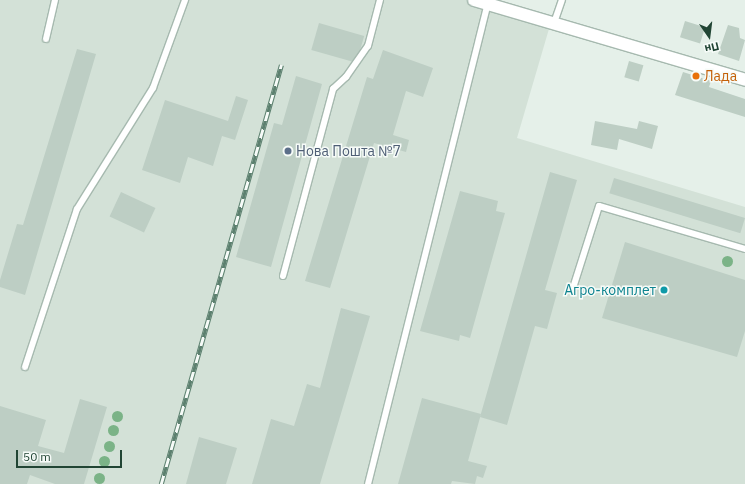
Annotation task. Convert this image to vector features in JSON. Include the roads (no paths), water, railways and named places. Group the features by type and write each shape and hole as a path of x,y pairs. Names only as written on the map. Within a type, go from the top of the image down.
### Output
{"street":[{"path":"474,0 745,80"}],"lane":[{"path":"46,39 55,0"},
{"path":"25,367 76,209 153,88 185,0"},
{"path":"283,276 333,89 346,77 368,46 380,0"},
{"path":"554,23 562,0"},
{"path":"368,484 488,4"},
{"path":"574,288 599,206 745,249"}],"railway":[{"path":"161,484 281,65"}],"place":[{"name":"Лада","path":"696,76"},
{"name":"Нова Пошта №7","path":"288,151"},
{"name":"Агро-комплет","path":"664,290"}]}
